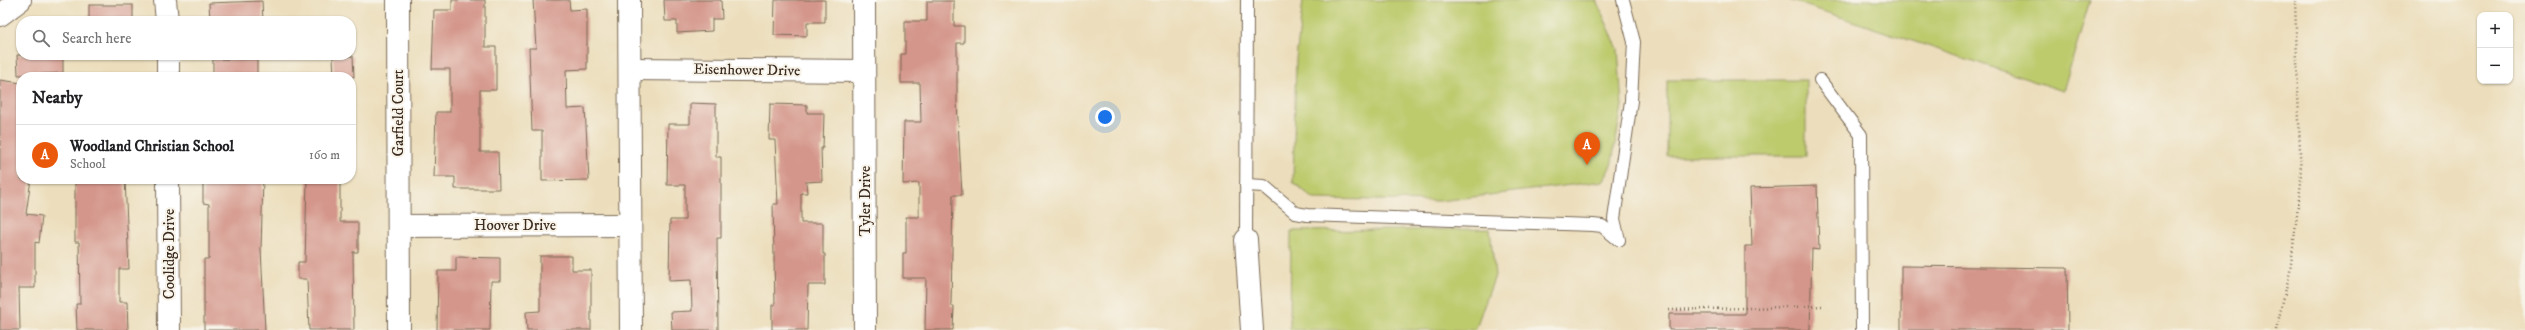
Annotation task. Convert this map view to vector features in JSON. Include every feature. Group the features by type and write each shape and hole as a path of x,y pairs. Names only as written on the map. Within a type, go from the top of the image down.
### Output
{"street":[{"path":"0,15 20,0"},
{"path":"164,0 166,16"},
{"name":"Garfield Court","path":"398,0 399,330"},
{"path":"629,0 631,330"},
{"name":"Tyler Drive","path":"864,0 865,330"},
{"path":"168,60 168,72"},
{"name":"Eisenhower Drive","path":"630,69 864,71"},
{"name":"Coolidge Drive","path":"168,184 169,330"},
{"name":"Hoover Drive","path":"399,226 630,225"},
{"path":"1246,240 1252,330"}],"lane":[{"path":"1246,240 1247,0"},
{"path":"1246,185 1264,186 1296,213 1301,214 1592,225 1602,226 1620,240 1614,219 1631,101 1634,42 1623,0"},
{"path":"1820,80 1861,134 1862,330"}],"path":[{"path":"2276,330 2290,272 2301,182 2295,0"},
{"path":"1669,310 1823,306"}],"green space":[{"path":"1303,0 1596,0 1618,49 1622,106 1612,162 1604,181 1440,201 1314,199 1293,182 1296,59"},
{"path":"1789,0 2090,0 2063,91"},
{"path":"1667,80 1806,80 1806,156 1667,156"},
{"path":"1490,229 1495,276 1475,330 1290,330 1291,231"}],"building":[{"path":"452,0 485,0 485,47 496,47 496,90 480,90 480,152 498,152 499,189 455,189 455,177 434,177 436,112 450,112 450,69 432,69 434,10 452,10"},
{"path":"533,0 569,0 570,10 587,9 587,69 566,70 567,109 585,108 589,180 542,181 542,131 532,131 529,48 536,48"},
{"path":"664,0 721,0 722,19 712,19 712,31 677,33 677,21 665,21"},
{"path":"775,0 825,0 825,22 807,22 807,36 774,35"},
{"path":"262,1 263,16 210,16 209,3"},
{"path":"927,1 954,1 954,26 964,26 964,43 957,43 957,102 962,195 953,195 951,306 954,306 953,330 925,330 926,278 903,278 903,253 906,253 906,217 919,217 919,183 903,184 904,122 921,122 920,83 901,83 901,54 905,54 905,21 927,21"},
{"path":"89,5 133,5 133,16 89,16"},
{"path":"17,60 63,60 63,72 18,72"},
{"path":"213,60 257,60 257,72 213,72"},
{"path":"333,60 353,60 354,72 334,72"},
{"path":"0,80 16,82 16,184 30,184 26,214 42,216 39,243 35,242 35,288 19,288 20,330 0,330"},
{"path":"690,103 716,104 716,157 721,157 721,238 717,238 718,330 672,330 671,312 692,311 691,280 669,281 670,220 685,220 685,185 667,185 668,124 690,124"},
{"path":"770,104 807,105 807,113 824,113 823,148 821,148 822,181 806,182 807,193 801,193 801,223 823,223 823,254 825,254 825,285 808,285 807,330 772,330 772,305 775,305 773,204 778,204 775,140 769,140"},
{"path":"75,184 125,184 129,269 119,269 119,302 127,302 128,330 77,330 76,304 80,304 79,242 75,242"},
{"path":"203,184 263,184 261,249 265,330 204,330 204,259 209,259 209,204 203,203"},
{"path":"307,184 340,184 340,222 358,222 358,252 353,252 354,330 309,330 307,279 298,279 298,262 305,262"},
{"path":"1817,186 1819,250 1812,249 1810,330 1669,330 1669,314 1745,314 1745,246 1752,246 1750,188"},
{"path":"540,256 572,256 572,270 591,270 591,330 527,330 526,312 540,311"},
{"path":"456,257 500,258 500,281 491,281 490,330 437,330 438,271 456,271"},
{"path":"1901,266 2067,268 2068,330 1901,330"}],"place":[{"name":"Woodland Christian School","path":"1587,165"}]}
